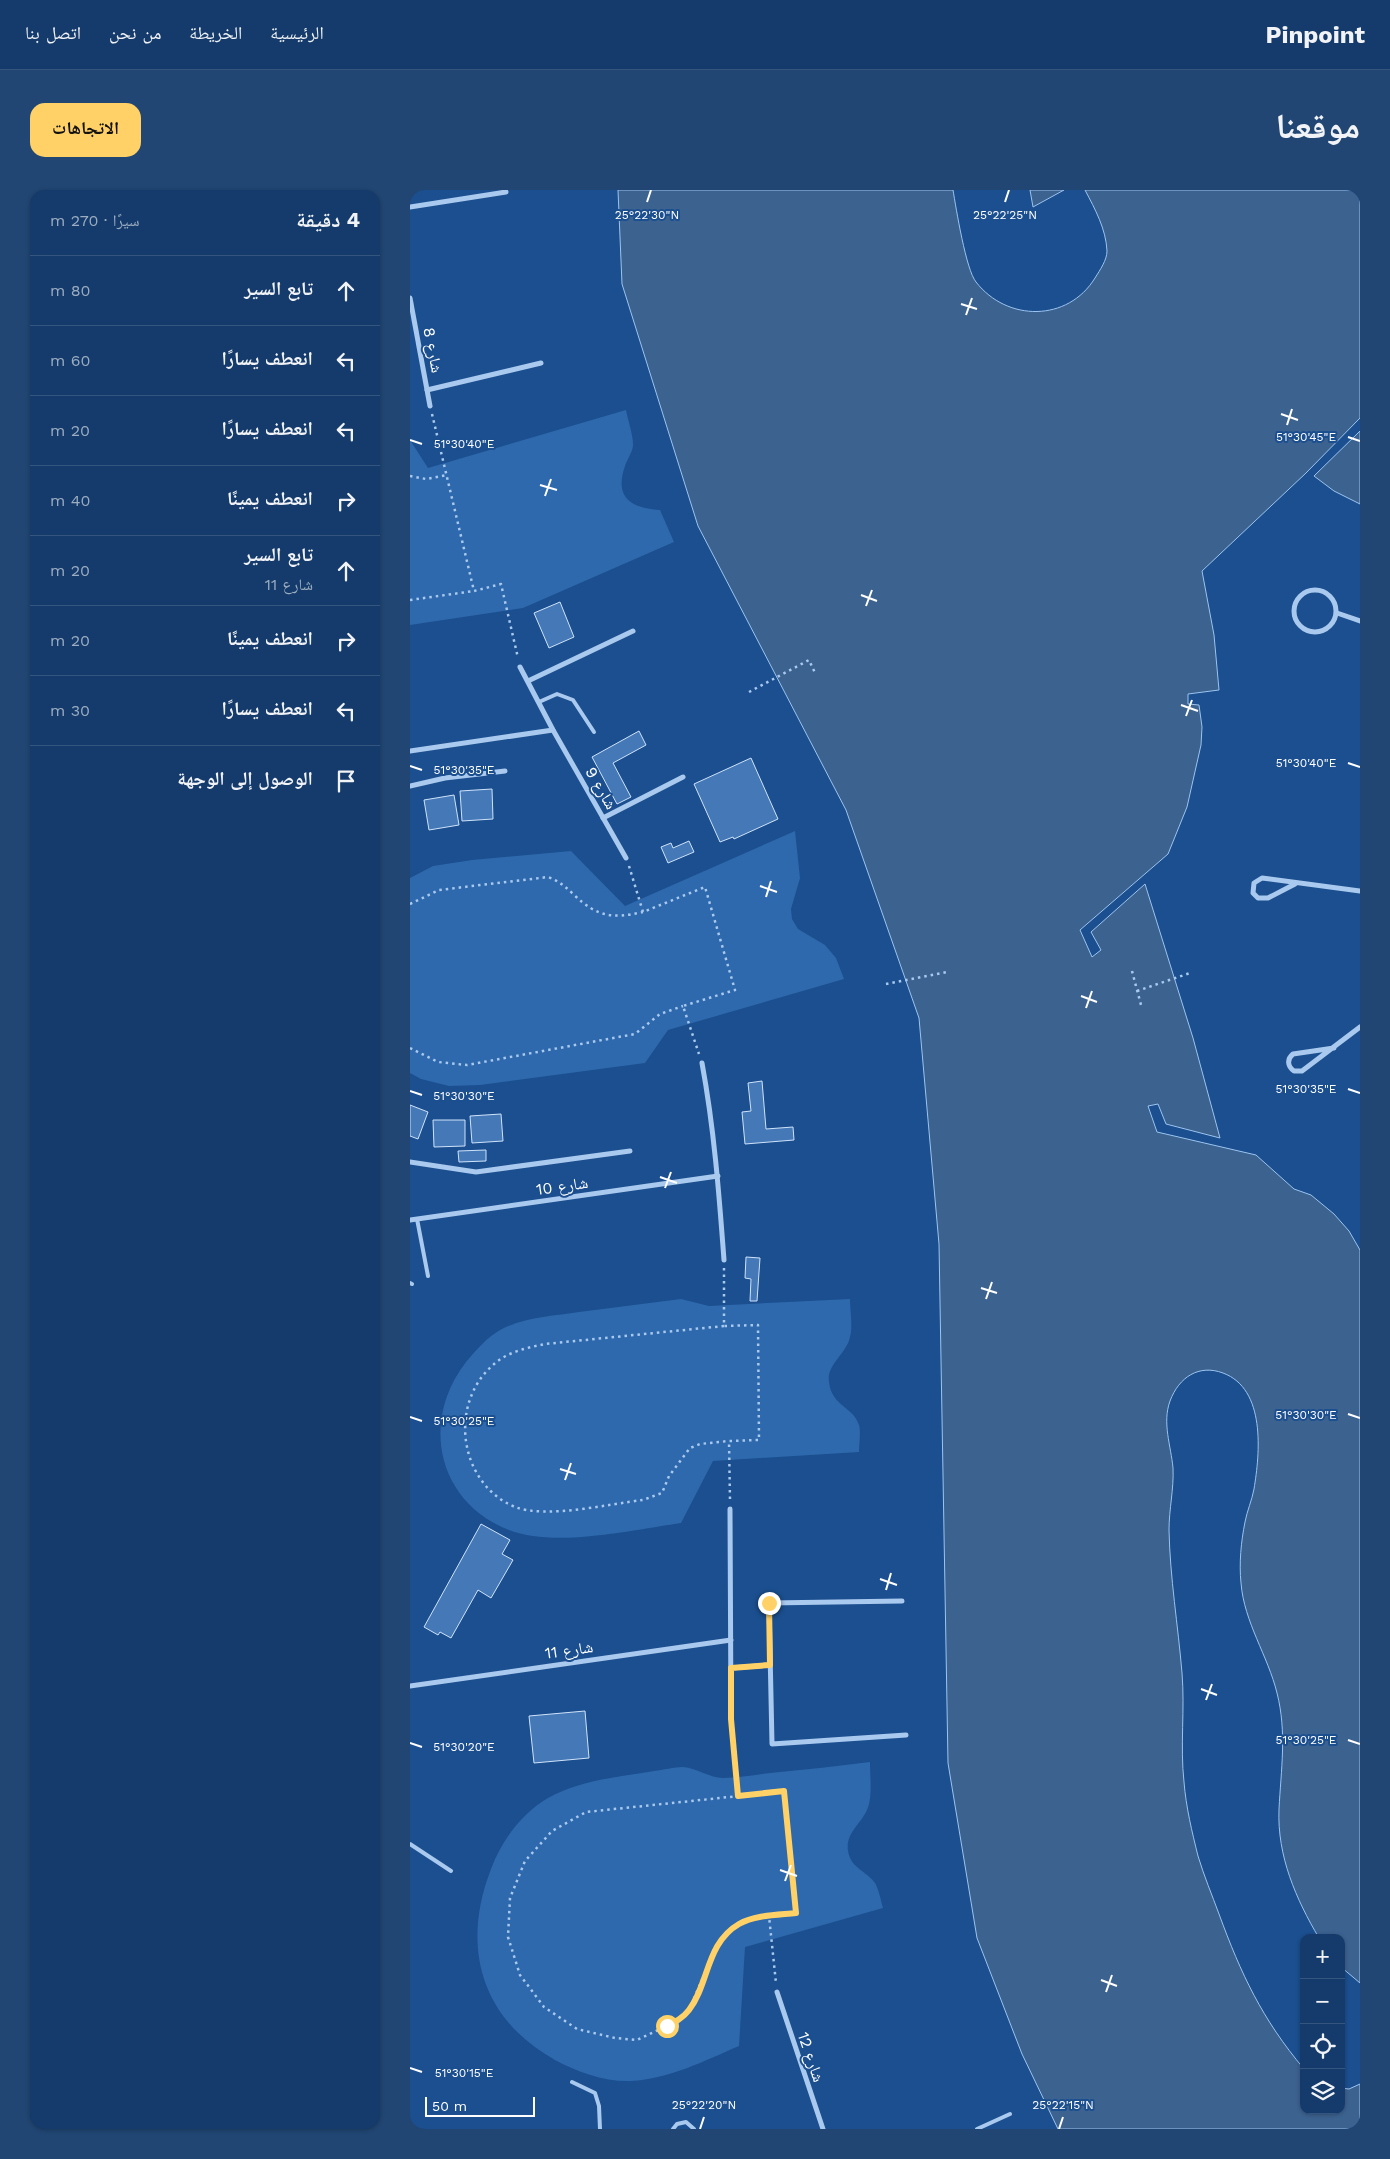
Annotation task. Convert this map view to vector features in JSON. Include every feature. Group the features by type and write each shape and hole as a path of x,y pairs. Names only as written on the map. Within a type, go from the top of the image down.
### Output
{"street":[{"path":"410,207 506,192"},
{"name":"شارع 8","path":"410,298 430,406"},
{"path":"428,390 541,363"},
{"path":"1312,590 1324,591 1331,596 1336,605 1337,614 1326,630 1311,632 1298,624 1294,616 1294,606 1301,595 1312,590"},
{"path":"1337,614 1360,620"},
{"path":"528,681 633,631"},
{"name":"شارع 9","path":"520,667 553,730 626,858"},
{"path":"410,752 553,730"},
{"path":"410,786 445,778 505,771"},
{"path":"603,818 683,777"},
{"path":"1295,884 1268,898 1258,898 1253,893 1254,883 1262,878 1295,884 1360,891"},
{"path":"1334,1048 1296,1053 1291,1055 1289,1064 1294,1071 1302,1071 1334,1048 1360,1027"},
{"path":"702,1063 712,1115 724,1260"},
{"path":"410,1162 476,1172 630,1151"},
{"name":"شارع 10","path":"410,1220 718,1176"},
{"path":"730,1509 731,1719"},
{"path":"902,1601 769,1603 772,1744 906,1735"},
{"name":"شارع 11","path":"410,1686 731,1640"},
{"path":"731,1668 770,1665"},
{"name":"شارع 12","path":"776,1992 824,2129"}],"lane":[{"path":"539,702 557,694 574,700 594,732"},
{"path":"417,1219 428,1276"},
{"path":"410,1844 451,1871"},
{"path":"572,2082 595,2094 599,2106 600,2129"},
{"path":"977,2129 1010,2114"},
{"path":"673,2129 677,2124 686,2122 694,2129"}],"path":[{"path":"430,406 474,591"},
{"path":"410,476 426,479 447,475"},
{"path":"410,600 474,591 501,584 520,667"},
{"path":"749,692 809,660 816,673"},
{"path":"626,858 643,912"},
{"path":"410,904 440,890 548,877 557,880 597,913 630,915 643,912 705,887 734,990 660,1014 635,1034 467,1065 438,1062 410,1048"},
{"path":"1132,971 1141,1005"},
{"path":"886,984 948,972"},
{"path":"1137,991 1190,973"},
{"path":"683,1006 702,1063"},
{"path":"724,1260 724,1326"},
{"path":"758,1325 759,1440 729,1441 700,1444 690,1448 669,1476 662,1493 656,1496 643,1500 543,1513 515,1506 491,1491 474,1469 465,1442 465,1414 474,1387 493,1365 517,1350 545,1344 724,1326 758,1325"},
{"path":"729,1441 730,1509"},
{"path":"731,1719 738,1796"},
{"path":"784,1791 796,1913 748,1920 731,1930 719,1943 710,1960 689,2010 682,2018 637,2040 615,2038 577,2029 544,2007 520,1975 508,1937 510,1898 525,1861 552,1831 586,1812 738,1796 784,1791"},
{"path":"769,1916 776,1992"}],"shaded area":[{"path":"618,190 953,190 965,252 976,282 989,295 1004,304 1020,310 1037,311 1054,309 1069,303 1083,292 1095,278 1105,261 1107,251 1105,235 1093,204 1085,190 1360,190 1360,418 1306,473 1202,571 1214,635 1219,690 1188,694 1188,704 1199,705 1202,727 1201,745 1187,807 1168,854 1080,930 1092,957 1101,950 1091,932 1145,884 1193,1038 1220,1138 1166,1124 1158,1104 1148,1106 1157,1132 1256,1155 1294,1189 1311,1195 1334,1214 1349,1231 1360,1250 1360,1983 1345,1970 1345,1934 1317,1934 1296,1892 1281,1844 1279,1809 1283,1737 1280,1708 1273,1679 1251,1625 1243,1597 1240,1575 1242,1537 1254,1489 1258,1458 1257,1424 1253,1407 1247,1393 1237,1381 1223,1373 1206,1370 1191,1375 1179,1385 1170,1401 1167,1418 1173,1468 1169,1530 1172,1584 1182,1673 1183,1768 1191,1829 1198,1856 1227,1936 1244,1976 1264,2014 1300,2064 1300,2114 1345,2114 1345,2088 1349,2089 1360,2084 1360,2129 1058,2129 1022,2054 977,1938 948,1763 939,1244 919,1018 846,810 698,526 622,284"},
{"path":"1030,190 1064,190 1033,207"},
{"path":"626,410 633,445 622,477 624,493 633,504 660,510 674,542 523,608 410,625 410,440 428,468"},
{"path":"1360,431 1360,504 1334,491 1314,476"},
{"path":"795,831 800,878 791,909 792,919 798,929 825,945 836,958 844,979 668,1030 645,1063 480,1085 449,1086 421,1079 410,1073 410,878 433,866 472,860 571,851 625,906"},
{"path":"681,1299 709,1306 850,1299 850,1337 831,1370 829,1382 834,1397 852,1414 859,1425 859,1452 713,1461 681,1523 594,1536 548,1537 528,1535 509,1530 485,1517 465,1500 452,1480 443,1458 440,1434 443,1409 452,1385 466,1362 482,1344 502,1329 530,1319"},
{"path":"870,1762 871,1789 869,1804 864,1816 849,1838 848,1851 852,1862 875,1883 883,1908 745,1947 739,2046 659,2077 631,2081 611,2080 572,2068 555,2060 529,2043 509,2023 494,2001 484,1978 478,1952 478,1925 482,1898 491,1869 501,1848 521,1820 538,1804 560,1792 586,1783 676,1767 688,1768 718,1778 729,1778"}],"building":[{"path":"560,602 574,637 549,648 534,613"},
{"path":"639,731 646,745 613,763 631,797 617,804 592,757"},
{"path":"751,758 778,819 734,839 733,837 720,842 694,784"},
{"path":"492,789 493,819 462,821 460,791"},
{"path":"454,795 459,825 429,830 424,800"},
{"path":"689,841 694,852 668,863 661,847 671,843 673,848"},
{"path":"762,1081 766,1129 793,1127 794,1140 745,1144 742,1112 751,1111 748,1083"},
{"path":"410,1105 428,1112 418,1139 410,1136"},
{"path":"501,1114 503,1141 472,1143 470,1116"},
{"path":"433,1120 465,1120 465,1146 434,1147"},
{"path":"486,1150 486,1161 459,1162 458,1151"},
{"path":"746,1257 760,1258 757,1301 750,1301 751,1279 745,1278"},
{"path":"481,1524 510,1540 502,1554 513,1560 491,1598 478,1590 451,1638 440,1632 438,1635 424,1627"},
{"path":"585,1711 589,1758 534,1763 529,1716"}],"route":[{"path":"667,2026 682,2018 689,2010 713,1954 719,1943 731,1930 748,1920 796,1913 784,1791 738,1796 731,1719 731,1668 770,1665 769,1603"}]}
